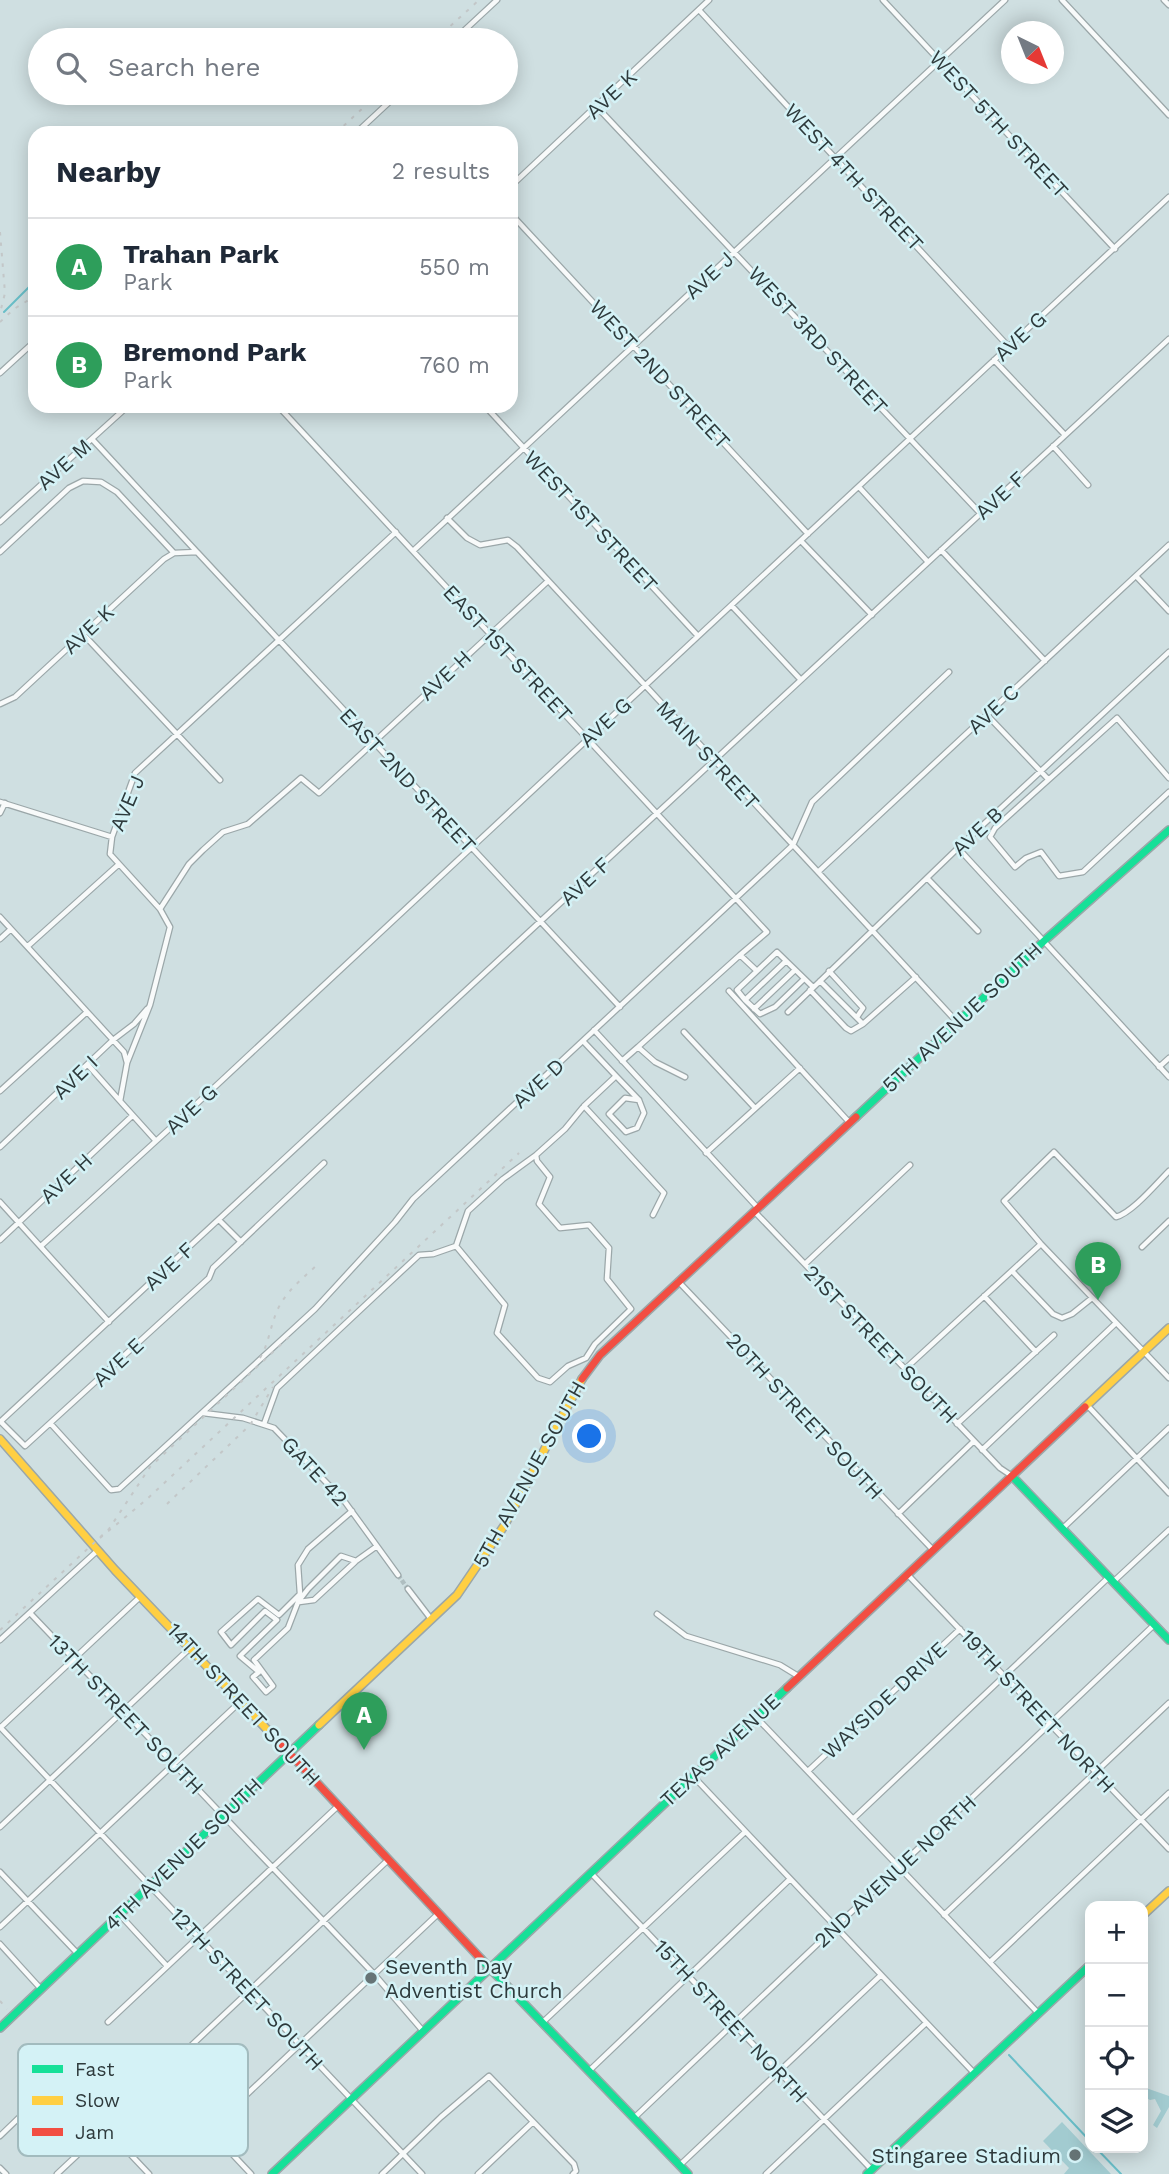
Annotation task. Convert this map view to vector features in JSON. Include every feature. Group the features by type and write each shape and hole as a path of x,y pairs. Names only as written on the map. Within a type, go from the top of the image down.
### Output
{"street":[{"path":"467,28 497,0"},
{"name":"AVE K","path":"518,180 709,0"},
{"name":"WEST 5TH STREET","path":"883,0 1115,248"},
{"name":"AVE J","path":"413,551 1005,0"},
{"path":"1062,0 1169,115"},
{"path":"1164,0 1169,5"},
{"name":"WEST 4TH STREET","path":"699,10 1008,346"},
{"path":"364,126 386,105"},
{"name":"WEST 3RD STREET","path":"597,107 980,513"},
{"name":"AVE G","path":"41,1246 1169,197"},
{"name":"WEST 2ND STREET","path":"518,221 808,534"},
{"name":"AVE F","path":"0,1422 1169,339"},
{"path":"0,373 28,347"},
{"path":"994,360 1065,435"},
{"name":"AVE M","path":"0,522 120,413"},
{"name":"EAST 1ST STREET","path":"285,413 767,932 740,955"},
{"name":"WEST 1ST STREET","path":"492,413 698,636"},
{"name":"EAST 2ND STREET","path":"92,439 620,1007"},
{"path":"1053,446 1088,485"},
{"path":"0,552 69,488 83,481 101,482 117,492 174,553 197,552"},
{"path":"859,487 928,562"},
{"name":"MAIN STREET","path":"447,519 467,538 480,545 508,540 517,547 957,1022"},
{"name":"AVE J","path":"118,865 110,854 112,837 135,773 396,532"},
{"path":"801,541 872,615"},
{"name":"AVE C","path":"818,872 1169,545"},
{"path":"941,550 1045,662"},
{"name":"AVE K","path":"0,704 15,697 164,559 174,553"},
{"path":"1136,576 1169,611"},
{"name":"AVE H","path":"160,909 189,864 223,832 248,824 301,778 319,793 548,580"},
{"path":"732,606 801,680"},
{"path":"83,634 220,780"},
{"name":"AVE B","path":"788,1012 958,848 1169,652"},
{"name":"AVE D","path":"51,1424 111,1490 120,1489 315,1309 396,1222 413,1199 793,845 812,802 949,672"},
{"path":"987,715 1048,779"},
{"path":"1169,778 1117,718 995,828 990,837 1015,867 1041,852 1059,876 1083,872 1169,792"},
{"path":"0,813 2,803 112,837"},
{"name":"5TH AVENUE SOUTH","path":"457,1595 487,1556 586,1371 600,1355 1044,941 1169,830"},
{"path":"958,848 1169,1077"},
{"path":"28,946 118,865 160,909 170,927 149,1005 127,1063 120,1101"},
{"path":"927,878 978,931"},
{"path":"0,917 124,1052 127,1063"},
{"path":"0,939 11,929"},
{"path":"804,979 775,1007 760,1014 737,990 778,952 804,979 846,1028 851,1031 863,1024 916,977"},
{"path":"622,1061 740,955 757,971"},
{"path":"745,1000 786,961"},
{"path":"754,1009 795,970"},
{"path":"829,971 863,1008 857,1017"},
{"path":"820,981 863,1024"},
{"path":"729,991 849,1122"},
{"name":"AVE I","path":"0,1147 113,1040 134,1024 149,1005"},
{"path":"0,1091 87,1012"},
{"name":"21ST STREET SOUTH","path":"594,1030 805,1264 982,1450 1012,1476"},
{"path":"684,1032 755,1108"},
{"path":"583,1041 639,1100 644,1113 637,1128 626,1132 609,1114 625,1098 639,1100"},
{"path":"638,1047 654,1062 685,1077"},
{"path":"1159,1067 1169,1058"},
{"path":"88,1065 156,1141"},
{"path":"706,1153 800,1068"},
{"path":"264,1424 277,1388 419,1255 433,1254 456,1245 468,1211 503,1178 565,1129 616,1076"},
{"path":"584,1107 664,1193 653,1215"},
{"name":"AVE H","path":"0,1240 132,1116"},
{"path":"1169,1171 1120,1216 1115,1217 1054,1152 1004,1201 1041,1244 1169,1378"},
{"path":"456,1245 505,1305 497,1333 538,1378 550,1382 568,1366 586,1358 595,1344 632,1309 607,1279 609,1248 589,1225 560,1228 539,1205 550,1177 537,1161 536,1154"},
{"name":"AVE E","path":"0,1422 25,1446 209,1278 213,1268 324,1163"},
{"path":"805,1264 910,1165"},
{"path":"0,1202 109,1322"},
{"path":"219,1220 240,1242"},
{"path":"1142,1247 1169,1222"},
{"path":"905,1369 1041,1244"},
{"path":"1012,1270 1047,1308 1062,1318 1093,1298"},
{"name":"20TH STREET SOUTH","path":"678,1281 933,1550"},
{"path":"984,1296 1036,1352"},
{"path":"982,1450 1116,1323"},
{"name":"TEXAS AVENUE","path":"272,2174 1169,1328"},
{"path":"957,1424 1054,1335"},
{"path":"1087,1405 1169,1493"},
{"name":"GATE 42","path":"202,1413 243,1418 274,1427 352,1511 398,1575"},
{"path":"1063,1528 1169,1428"},
{"name":"14TH STREET SOUTH","path":"0,1439 97,1551 241,1701 438,1914 688,2174"},
{"path":"898,1514 974,1441"},
{"path":"1012,1476 1169,1640"},
{"path":"352,1511 308,1549 298,1565 300,1594 289,1606 279,1615 258,1599 221,1632 231,1645 265,1612 276,1620 240,1656 259,1672 253,1677 266,1692 273,1686 254,1660 288,1628 298,1602 341,1556 356,1561"},
{"path":"853,1819 1111,1579 1169,1530"},
{"path":"298,1602 314,1600 356,1561 377,1546"},
{"path":"0,1640 97,1551"},
{"name":"19TH STREET NORTH","path":"907,1574 1169,1849"},
{"path":"408,1589 431,1619"},
{"path":"0,1727 141,1595"},
{"name":"4TH AVENUE SOUTH","path":"0,2028 457,1595"},
{"name":"13TH STREET SOUTH","path":"30,1613 374,1974 423,2031"},
{"path":"657,1614 685,1636 780,1665 798,1676"},
{"name":"2ND AVENUE NORTH","path":"635,2118 1154,1625"},
{"name":"WAYSIDE DRIVE","path":"808,1771 960,1629"},
{"path":"0,1827 190,1647"},
{"path":"0,1927 241,1701"},
{"path":"944,1915 1169,1703"},
{"path":"755,1716 1039,2014"},
{"name":"12TH STREET SOUTH","path":"0,1727 422,2174"},
{"path":"692,1776 975,2074"},
{"path":"990,1962 1169,1793"},
{"path":"108,2022 338,1806"},
{"path":"543,2022 745,1832"},
{"path":"193,2044 388,1860"},
{"path":"0,1872 78,1954"},
{"name":"15TH STREET NORTH","path":"591,1872 824,2119 869,2172"},
{"path":"590,2070 789,1880"},
{"path":"1148,1910 1169,1891"},
{"path":"248,2093 438,1914"},
{"path":"120,1915 167,1966"},
{"path":"0,1944 41,1990"},
{"path":"869,2172 1085,1970"},
{"path":"680,2165 880,1976"},
{"path":"766,2174 925,2024"},
{"path":"382,2174 441,2117 488,2077 574,2164 574,2173"},
{"path":"0,2136 18,2119"},
{"path":"478,2174 534,2122"},
{"path":"57,2174 76,2156"},
{"path":"132,2156 149,2174"},
{"path":"234,2156 251,2174"},
{"path":"0,2168 6,2174"}],"shaded area":[{"path":"1148,2089 1169,2096 1169,2107 1157,2128 1153,2125 1161,2111 1155,2099 1150,2100"},
{"name":"Stingaree Stadium","path":"1062,2122 1085,2146 1085,2153 1091,2153 1111,2174 1064,2174 1069,2168 1043,2141"}],"waterway":[{"path":"4,312 28,288"},
{"path":"1009,2055 1085,2136"},
{"path":"1101,2153 1121,2174"}],"tunnel":[{"path":"398,1575 408,1589"}],"railway":[{"path":"448,28 479,0"},
{"path":"344,126 366,105"},
{"path":"0,232 5,293 0,313"},
{"path":"0,322 28,300"},
{"path":"100,1538 146,1500 519,1153"},
{"path":"260,1358 280,1304 294,1286 317,1265"},
{"path":"0,1630 109,1529 150,1467 289,1337"},
{"path":"167,1504 250,1425 273,1387"},
{"path":"0,2001 7,2009"}],"traffic: fast":[{"path":"856,1117 1044,941 1169,830"},
{"path":"1012,1476 1169,1640"},
{"path":"272,2174 787,1688"},
{"path":"0,2028 319,1725"},
{"path":"481,1959 688,2174"},
{"path":"867,2174 1085,1970"}],"traffic: slow":[{"path":"1085,1407 1169,1328"},
{"path":"319,1725 457,1595 504,1526 582,1379"},
{"path":"0,1439 115,1570 279,1742"},
{"path":"1148,1910 1169,1891"}],"traffic: jam":[{"path":"582,1379 600,1355 856,1117"},
{"path":"787,1688 1085,1407"},
{"path":"279,1742 481,1959"}],"place":[{"name":"Bremond Park","path":"1098,1300"},
{"name":"Trahan Park","path":"364,1750"},
{"name":"Seventh Day Adventist Church","path":"371,1978"},
{"name":"Stingaree Stadium","path":"1075,2155"}]}
